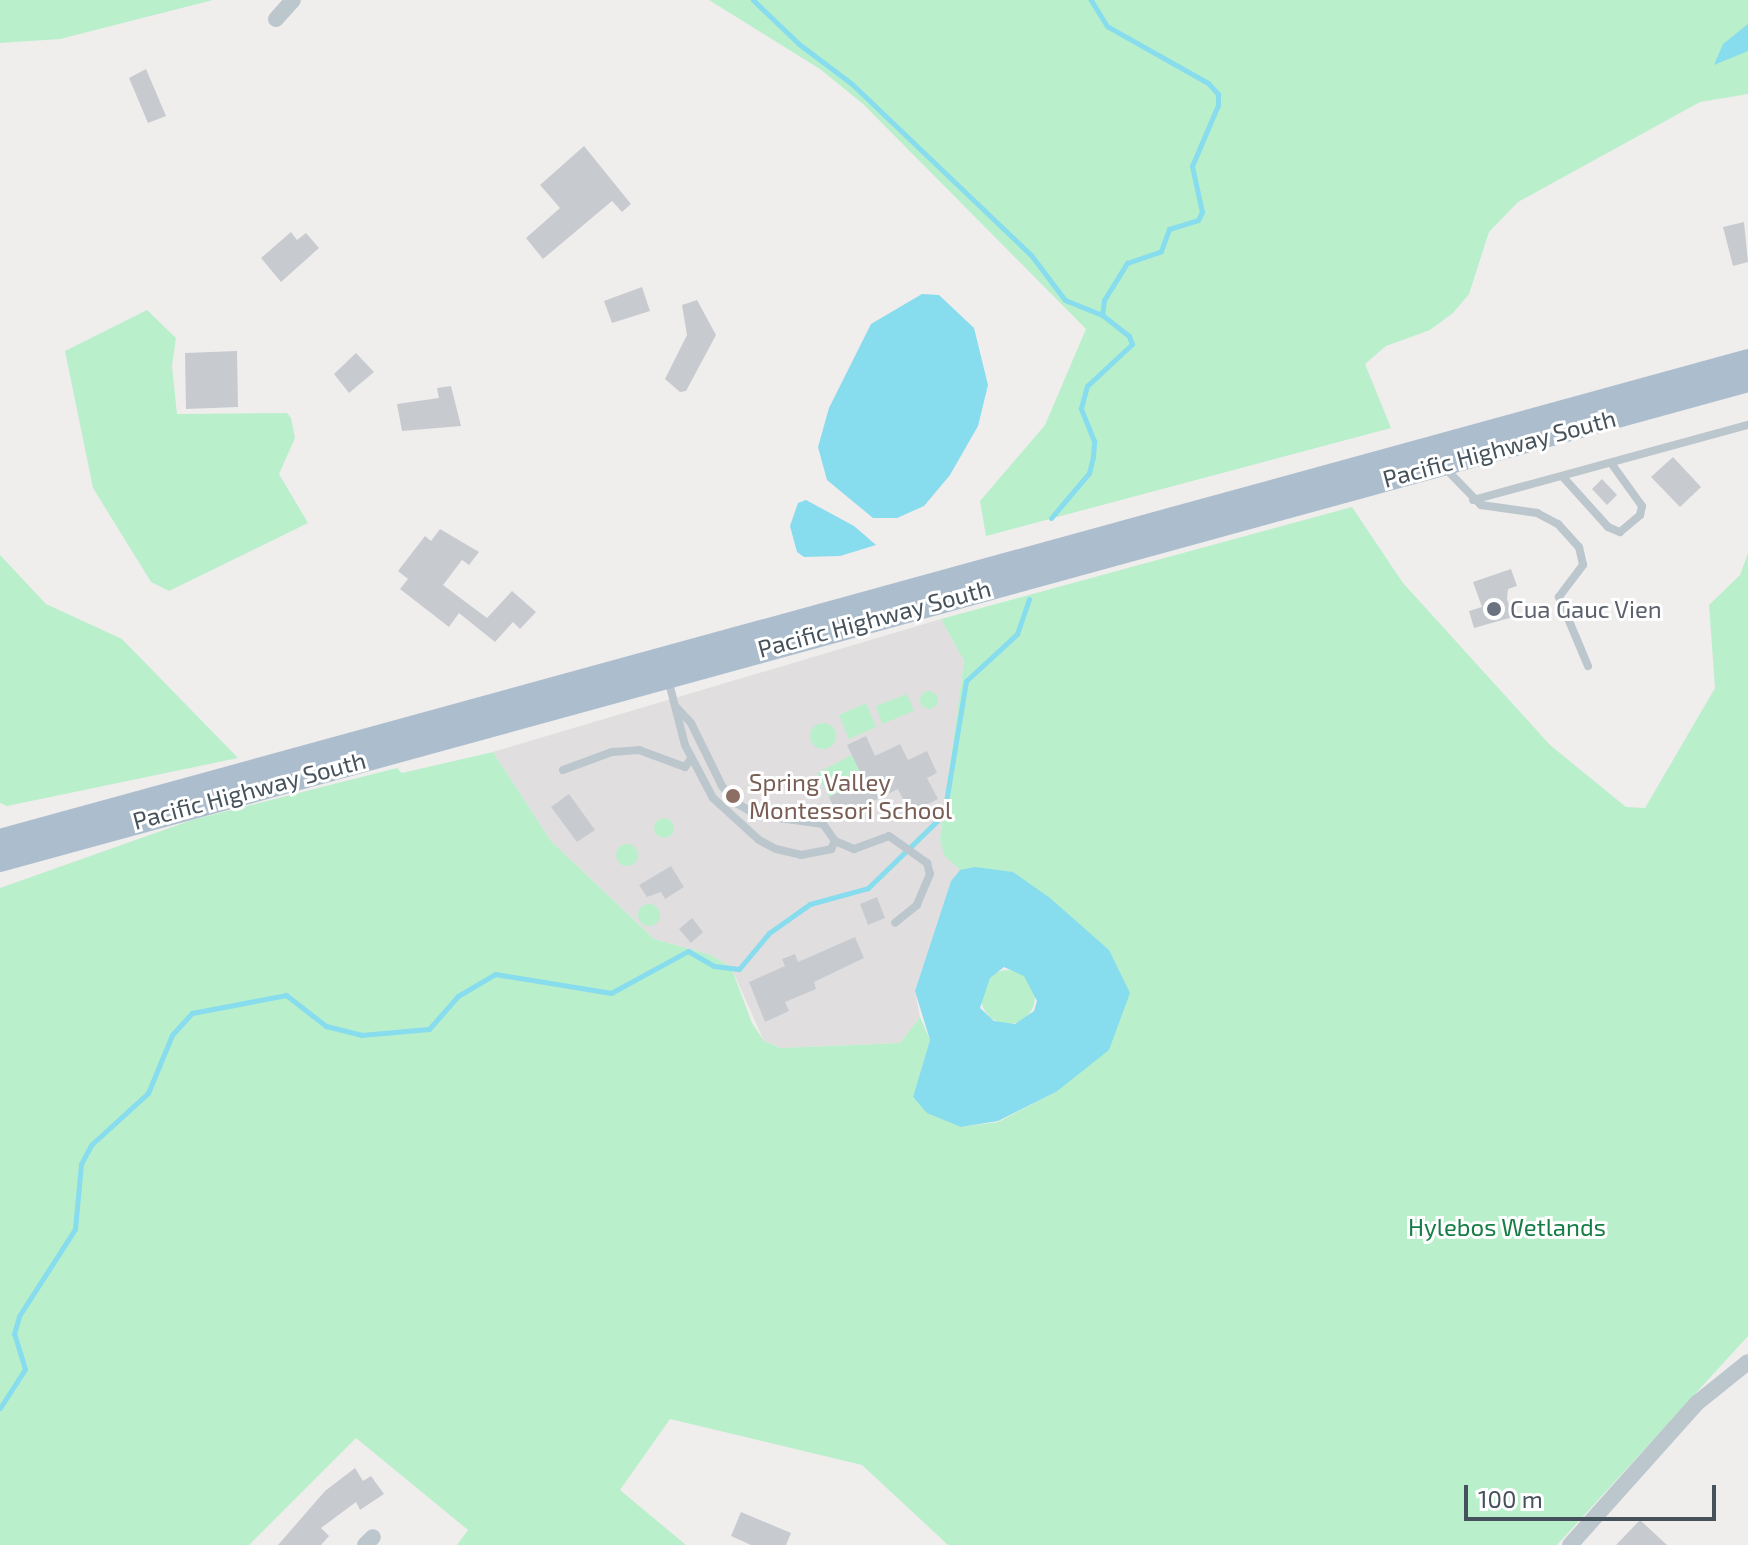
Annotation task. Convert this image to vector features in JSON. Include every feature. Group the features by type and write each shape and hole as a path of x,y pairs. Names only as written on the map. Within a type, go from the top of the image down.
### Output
{"main road":[{"name":"Pacific Highway South","path":"0,841 700,640 1748,361"},
{"name":"Pacific Highway South","path":"0,860 1748,380"}],"street":[{"path":"276,19 293,0"},
{"path":"1570,1545 1697,1403 1748,1362"}],"lane":[{"path":"1473,500 1748,425"},
{"path":"1441,463 1473,500 1491,510 1537,513 1558,524 1579,547 1583,565 1559,597 1588,666"},
{"path":"1563,477 1608,527 1620,532 1640,515 1642,506 1611,463"},
{"path":"667,675 691,759 713,798 759,840 801,855 822,855 835,841"},
{"path":"676,707 691,723 722,786 738,804 757,815 812,820 832,832 835,841 854,849 889,836 904,842 919,856 930,874 917,905 895,923"},
{"path":"563,770 612,752 639,750 685,767 691,759"}],"shaded area":[{"name":"Spring Valley Montessori School","path":"941,619 964,661 940,839 960,870 951,881 915,991 920,1017 900,1043 781,1048 764,1041 731,967 711,955 654,939 551,841 493,752"}],"green space":[{"path":"0,0 213,0 60,39 0,43"},
{"path":"709,0 1748,0 1748,94 1700,102 1518,202 1489,232 1469,294 1453,313 1430,330 1386,346 1365,364 1391,428 986,536 980,501 1045,425 1086,329 863,104 820,69"},
{"path":"147,310 176,338 172,366 177,414 287,413 291,418 295,438 279,474 308,523 169,591 151,582 93,488 65,351"},
{"name":"Hylebos Wetlands","path":"1352,507 1403,583 1550,745 1626,807 1645,808 1715,688 1709,605 1740,575 1748,553 1748,1336 1557,1545 948,1545 862,1465 670,1419 620,1490 686,1545 457,1545 468,1530 356,1438 249,1545 0,1545 0,888 192,820 397,768 402,773 493,752 551,841 654,939 711,955 731,967 752,1023 764,1041 781,1048 900,1043 920,1017 930,1040 913,1098 961,1127 998,1122 1056,1092 1109,950 1013,872 960,870 944,855 940,839 964,661 941,619"},
{"path":"0,555 46,604 122,639 238,758 7,806 0,803"},
{"path":"929,691 938,700 929,709 920,700"},
{"path":"907,694 914,711 882,724 876,706"},
{"path":"866,703 876,727 849,739 839,715"},
{"path":"823,723 832,727 836,736 832,745 823,749 814,745 810,736 814,727"},
{"path":"852,755 867,779 829,797 817,773"},
{"path":"664,818 671,821 674,828 671,835 664,838 657,835 654,828 657,821"},
{"path":"627,844 635,847 638,855 635,863 627,866 619,863 616,855 619,847"},
{"path":"649,904 657,907 660,915 657,923 649,926 641,923 638,915 641,907"},
{"path":"1008,970 1019,972 1027,978 1033,986 1033,1008 1027,1016 1019,1022 1008,1024 997,1022 989,1016 983,1008 981,997 983,986 989,978 997,972"}],"water":[{"path":"1748,24 1748,51 1714,65 1723,44"},
{"path":"922,294 939,295 974,328 988,385 978,426 950,475 924,506 897,518 873,518 827,480 818,447 829,408 871,324"},
{"path":"806,500 854,526 876,545 840,556 804,557 797,552 790,526 798,503"},
{"path":"975,867 1013,872 1050,898 1109,950 1130,993 1109,1050 1056,1092 998,1121 961,1127 927,1113 913,1097 930,1040 915,991 951,881 960,870","holes":["1004,967 1024,976 1037,1001 1034,1011 1015,1024 994,1021 980,1008 990,978"]}],"building":[{"path":"146,69 166,116 148,123 129,78"},
{"path":"584,146 631,204 622,212 612,201 543,259 526,238 560,208 540,185"},
{"path":"1744,222 1748,262 1733,266 1723,227"},
{"path":"291,232 297,240 306,233 319,248 281,282 261,258"},
{"path":"642,287 650,311 612,323 604,301"},
{"path":"697,300 716,335 686,391 680,392 665,379 687,335 682,305"},
{"path":"237,351 238,407 186,409 185,353"},
{"path":"356,353 374,372 349,393 334,374"},
{"path":"451,386 461,426 402,431 397,404 439,398 437,388"},
{"path":"1673,457 1701,487 1680,507 1651,477"},
{"path":"1602,479 1617,495 1607,505 1592,489"},
{"path":"440,529 479,552 469,565 462,560 443,585 487,618 512,591 536,612 520,629 513,622 495,642 459,613 449,627 400,589 408,579 398,571 425,536 431,541"},
{"path":"1511,569 1517,586 1508,589 1507,599 1513,617 1474,628 1469,611 1482,607 1473,582"},
{"path":"866,736 875,756 900,744 908,760 927,751 937,773 927,778 938,799 910,813 898,789 839,818 829,797 864,780 847,745"},
{"path":"569,794 595,830 577,842 551,807"},
{"path":"671,866 684,887 665,899 661,892 647,897 639,885"},
{"path":"877,897 885,918 868,925 860,904"},
{"path":"692,918 703,932 691,943 679,929"},
{"path":"855,937 864,958 814,982 816,989 785,1002 789,1011 765,1022 749,982 785,966 782,959 795,954 798,962"},
{"path":"355,1468 363,1481 371,1476 384,1494 360,1510 356,1502 321,1528 329,1536 321,1545 278,1545 325,1491"},
{"path":"741,1512 791,1533 786,1545 751,1545 731,1536"},
{"path":"1640,1520 1667,1545 1616,1545"}],"waterway":[{"path":"753,0 799,44 852,84 1031,255 1065,300 1102,315"},
{"path":"1051,518 1089,473 1094,441 1081,408 1087,386 1132,344 1129,336 1102,315 1104,300 1127,263 1161,251 1169,229 1198,220 1202,212 1192,166 1218,105 1218,94 1208,83 1107,26 1091,0"},
{"path":"0,1408 25,1369 14,1334 19,1316 75,1229 81,1164 91,1145 148,1093 172,1035 192,1013 286,995 326,1026 361,1035 429,1029 458,996 495,974 611,993 688,951 714,966 739,969 769,933 810,904 868,888 944,814 966,681 1017,634 1029,599"}],"place":[{"name":"Cua Gauc Vien","path":"1494,609"},
{"name":"Spring Valley Montessori School","path":"733,796"}]}
